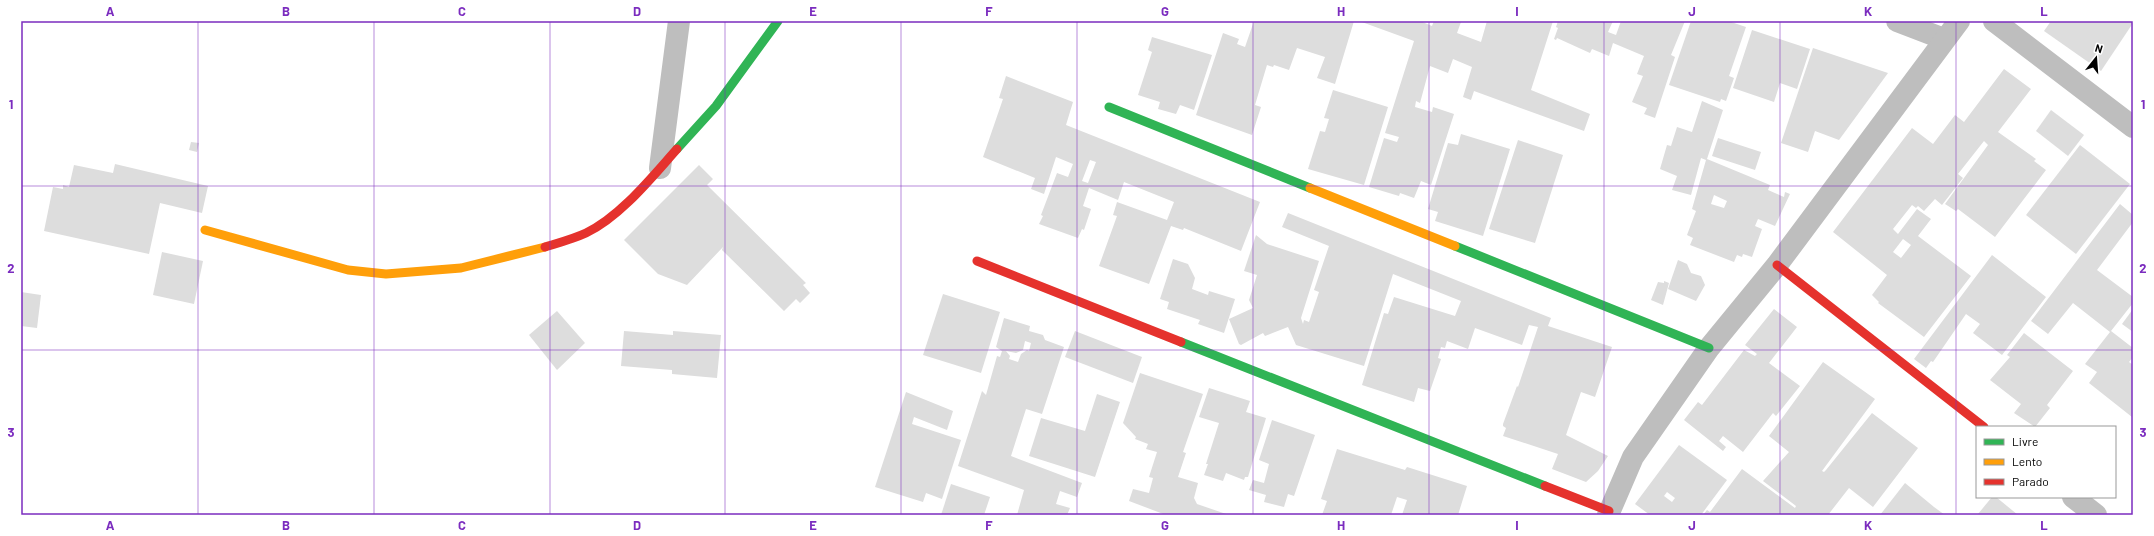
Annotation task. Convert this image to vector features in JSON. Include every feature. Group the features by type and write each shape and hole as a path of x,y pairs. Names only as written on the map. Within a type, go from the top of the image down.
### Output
{"street":[{"path":"660,168 678,21"},
{"path":"205,230 348,270 386,274 461,268 551,245 586,233 611,216 660,168 716,106 778,21"},
{"path":"1897,21 1944,39"},
{"path":"977,261 1608,513 1633,457 1709,348 1777,265 1944,39 1959,21"},
{"path":"1994,21 2133,127"},
{"path":"1109,107 1709,348"},
{"path":"1777,265 1983,426"},
{"path":"2074,498 2096,515"}],"building":[{"path":"1254,21 1354,21 1335,84 1317,78 1325,57 1297,48 1289,70 1274,65 1273,67 1267,65 1255,105 1261,107 1252,135 1196,115 1223,33 1239,39 1237,44 1245,47"},
{"path":"1359,21 1420,21 1432,26 1434,21 1458,21 1461,22 1457,33 1481,42 1487,21 1553,21 1531,90 1590,114 1584,131 1474,91 1471,100 1463,97 1472,67 1453,59 1448,73 1430,66 1420,103 1416,101 1415,107 1432,112 1433,107 1454,114 1431,185 1421,181 1414,198 1400,193 1399,196 1369,187 1384,138 1397,142 1399,137 1385,133 1414,41"},
{"path":"1558,21 1613,21 1608,32 1616,35 1621,21 1685,21 1671,55 1675,57 1655,118 1644,114 1647,108 1632,102 1643,76 1637,74 1644,56 1613,43 1609,56 1592,49 1590,53 1557,38 1556,40 1554,39 1558,28 1556,27"},
{"path":"1691,21 1728,21 1746,27 1729,76 1734,78 1726,101 1721,99 1720,102 1669,85"},
{"path":"2051,21 2131,21 2133,23 2101,71 2044,31"},
{"path":"1752,30 1810,49 1797,89 1780,83 1774,102 1733,88"},
{"path":"1152,37 1212,55 1194,110 1180,105 1176,114 1158,109 1160,102 1138,95 1152,52 1148,50"},
{"path":"1813,48 1888,73 1839,140 1815,131 1808,152 1781,143"},
{"path":"2004,69 2031,89 1998,132 2036,159 2034,161 2046,170 1995,237 1958,209 1956,211 1945,204 1988,145 1984,141 1958,174 1963,178 1942,205 1935,199 1924,211 1918,206 1916,208 1912,205 1893,229 1898,234 1917,209 1931,219 1918,236 1971,276 1924,337 1878,303 1879,302 1872,295 1887,275 1833,232 1912,128 1933,144 1955,115 1964,122","holes":["1903,239 1911,245 1901,258 1893,252"]},
{"path":"1006,76 1073,102 1066,125 1260,202 1241,251 1184,228 1183,230 1171,226 1149,284 1099,266 1117,216 1113,215 1117,202 1167,220 1174,202 1124,182 1118,200 1089,188 1083,206 1091,209 1084,230 1082,229 1078,238 1039,224 1057,173 1068,177 1073,164 1056,157 1044,194 1031,189 1035,178 983,157 1003,99 999,98","holes":["1090,160 1096,162 1088,183 1082,181"]},
{"path":"1333,90 1388,107 1364,185 1308,169 1320,131 1325,132 1329,119 1324,118"},
{"path":"1702,101 1723,110 1707,159 1770,185 1768,190 1784,197 1785,192 1790,194 1775,226 1758,219 1755,226 1762,229 1752,257 1743,254 1742,257 1737,255 1734,262 1690,245 1693,238 1687,235 1696,211 1692,209 1706,160 1701,158 1691,195 1672,190 1677,176 1660,169 1667,145 1671,146 1677,127 1692,132","holes":["1714,195 1727,201 1724,208 1711,204"]},
{"path":"2051,110 2084,135 2068,156 2036,131"},
{"path":"1461,134 1510,149 1483,236 1435,221 1438,212 1428,209 1448,143 1458,145"},
{"path":"1718,138 1761,152 1755,170 1712,156"},
{"path":"1518,140 1563,155 1535,243 1489,229"},
{"path":"191,142 199,143 197,152 189,150"},
{"path":"2080,145 2130,184 2076,254 2026,215"},
{"path":"115,164 208,186 202,213 160,203 149,254 44,231 53,187 63,189 63,185 69,187 74,165 113,173"},
{"path":"699,165 713,179 707,185 806,283 803,285 810,293 800,303 796,299 784,311 722,250 723,247 687,285 658,274 624,240"},
{"path":"2120,204 2133,215 2133,222 2097,270 2133,297 2133,303 2111,331 2133,348 2133,357 2129,362 2133,365 2132,417 2089,383 2097,372 2085,364 2110,332 2073,303 2048,334 2031,321"},
{"path":"1288,213 1551,318 1548,326 1612,347 1595,397 1581,392 1566,435 1608,456 1598,471 1586,482 1552,469 1558,454 1503,436 1506,428 1503,424 1517,386 1518,387 1538,327 1529,325 1522,345 1475,328 1468,349 1447,341 1445,348 1441,347 1438,358 1441,359 1430,391 1418,388 1414,402 1362,385 1384,313 1388,314 1394,297 1455,316 1461,301 1393,274 1364,366 1296,345 1288,327 1265,336 1263,333 1241,345 1239,344 1229,319 1253,308 1249,300 1257,275 1244,271 1256,235 1267,244 1319,261 1301,318 1303,324 1304,320 1309,322 1319,292 1314,290 1329,246 1282,227"},
{"path":"162,252 203,261 194,304 153,295"},
{"path":"1992,255 2046,297 2002,355 1973,333 1980,324 1966,314 1933,362 1931,361 1926,368 1914,359"},
{"path":"1173,259 1188,264 1195,278 1192,289 1208,295 1209,291 1235,299 1224,333 1198,324 1200,320 1167,309 1169,302 1160,299"},
{"path":"1678,260 1687,264 1691,273 1701,276 1705,285 1696,301 1668,289"},
{"path":"1664,281 1669,283 1663,305 1651,300 1658,282 1664,283"},
{"path":"21,292 41,295 37,328 21,326"},
{"path":"943,294 1000,312 981,373 923,355"},
{"path":"1774,309 1797,327 1769,363 1800,386 1776,416 1773,413 1743,452 1723,436 1719,441 1726,447 1723,451 1684,420 1698,402 1702,405 1744,350 1755,356 1757,354 1745,345"},
{"path":"2133,309 2133,332 2122,324"},
{"path":"557,311 585,343 557,370 529,335"},
{"path":"1004,318 1030,326 1029,331 1043,335 1045,340 1064,347 1042,414 1026,409 1011,456 1082,483 1077,497 1060,491 1056,504 1070,508 1067,515 1017,515 1024,490 958,466 982,391 986,395 997,356 1000,357 1002,351 996,347","holes":["1025,341 1031,343 1029,351 1027,350 1021,354 1018,362 1009,359 1010,356 1006,351 1016,353 1023,350"]},
{"path":"624,331 673,335 673,331 721,335 717,378 672,374 672,370 621,366"},
{"path":"1075,331 1142,357 1133,383 1065,357"},
{"path":"2024,333 2073,371 2047,405 2050,408 2036,426 2014,413 2021,404 1990,380 2010,357 2007,355"},
{"path":"1823,362 1875,399 1822,471 1824,472 1826,470 1872,413 1918,448 1873,507 1849,488 1828,515 1703,515 1707,510 1710,512 1742,469 1795,508 1796,506 1763,481 1789,452 1769,436"},
{"path":"1140,373 1203,394 1183,452 1186,453 1178,477 1198,483 1194,498 1197,504 1229,515 1166,515 1129,501 1133,489 1149,493 1153,478 1149,477 1157,452 1146,449 1148,444 1135,439 1136,437 1123,423"},
{"path":"1209,388 1250,401 1246,412 1266,418 1248,477 1245,477 1244,480 1226,473 1223,481 1204,475 1219,423 1199,417"},
{"path":"906,392 953,411 947,430 914,417 912,424 961,440 942,499 926,493 923,502 875,487"},
{"path":"1097,394 1120,402 1095,477 1029,456 1041,418 1085,431"},
{"path":"1272,420 1315,435 1294,496 1288,494 1284,507 1264,502 1266,495 1249,490 1253,480 1264,483 1269,464 1259,460"},
{"path":"1679,445 1727,480 1701,515 1650,515 1635,504","holes":["1667,492 1675,498 1672,502 1664,496"]},
{"path":"1337,449 1405,470 1407,467 1467,486 1458,515 1402,515 1407,500 1397,497 1391,515 1322,515 1327,501 1321,499"},
{"path":"1905,483 1934,507 1945,515 1880,515"},
{"path":"951,484 990,497 984,515 941,515"},
{"path":"1991,498 1997,498 2018,515 1974,515 1978,514"}],"traffic: fast":[{"path":"677,149 716,106 778,21"},
{"path":"1109,107 1310,188"},
{"path":"1455,246 1709,348"},
{"path":"1181,342 1545,486"}],"traffic: slow":[{"path":"1310,188 1455,246"},
{"path":"205,230 348,270 386,274 461,268 545,247"}],"traffic: jam":[{"path":"545,247 571,239 599,226 635,196 677,149"},
{"path":"977,261 1181,342"},
{"path":"1777,265 1983,426"},
{"path":"1545,486 1609,511"}]}
